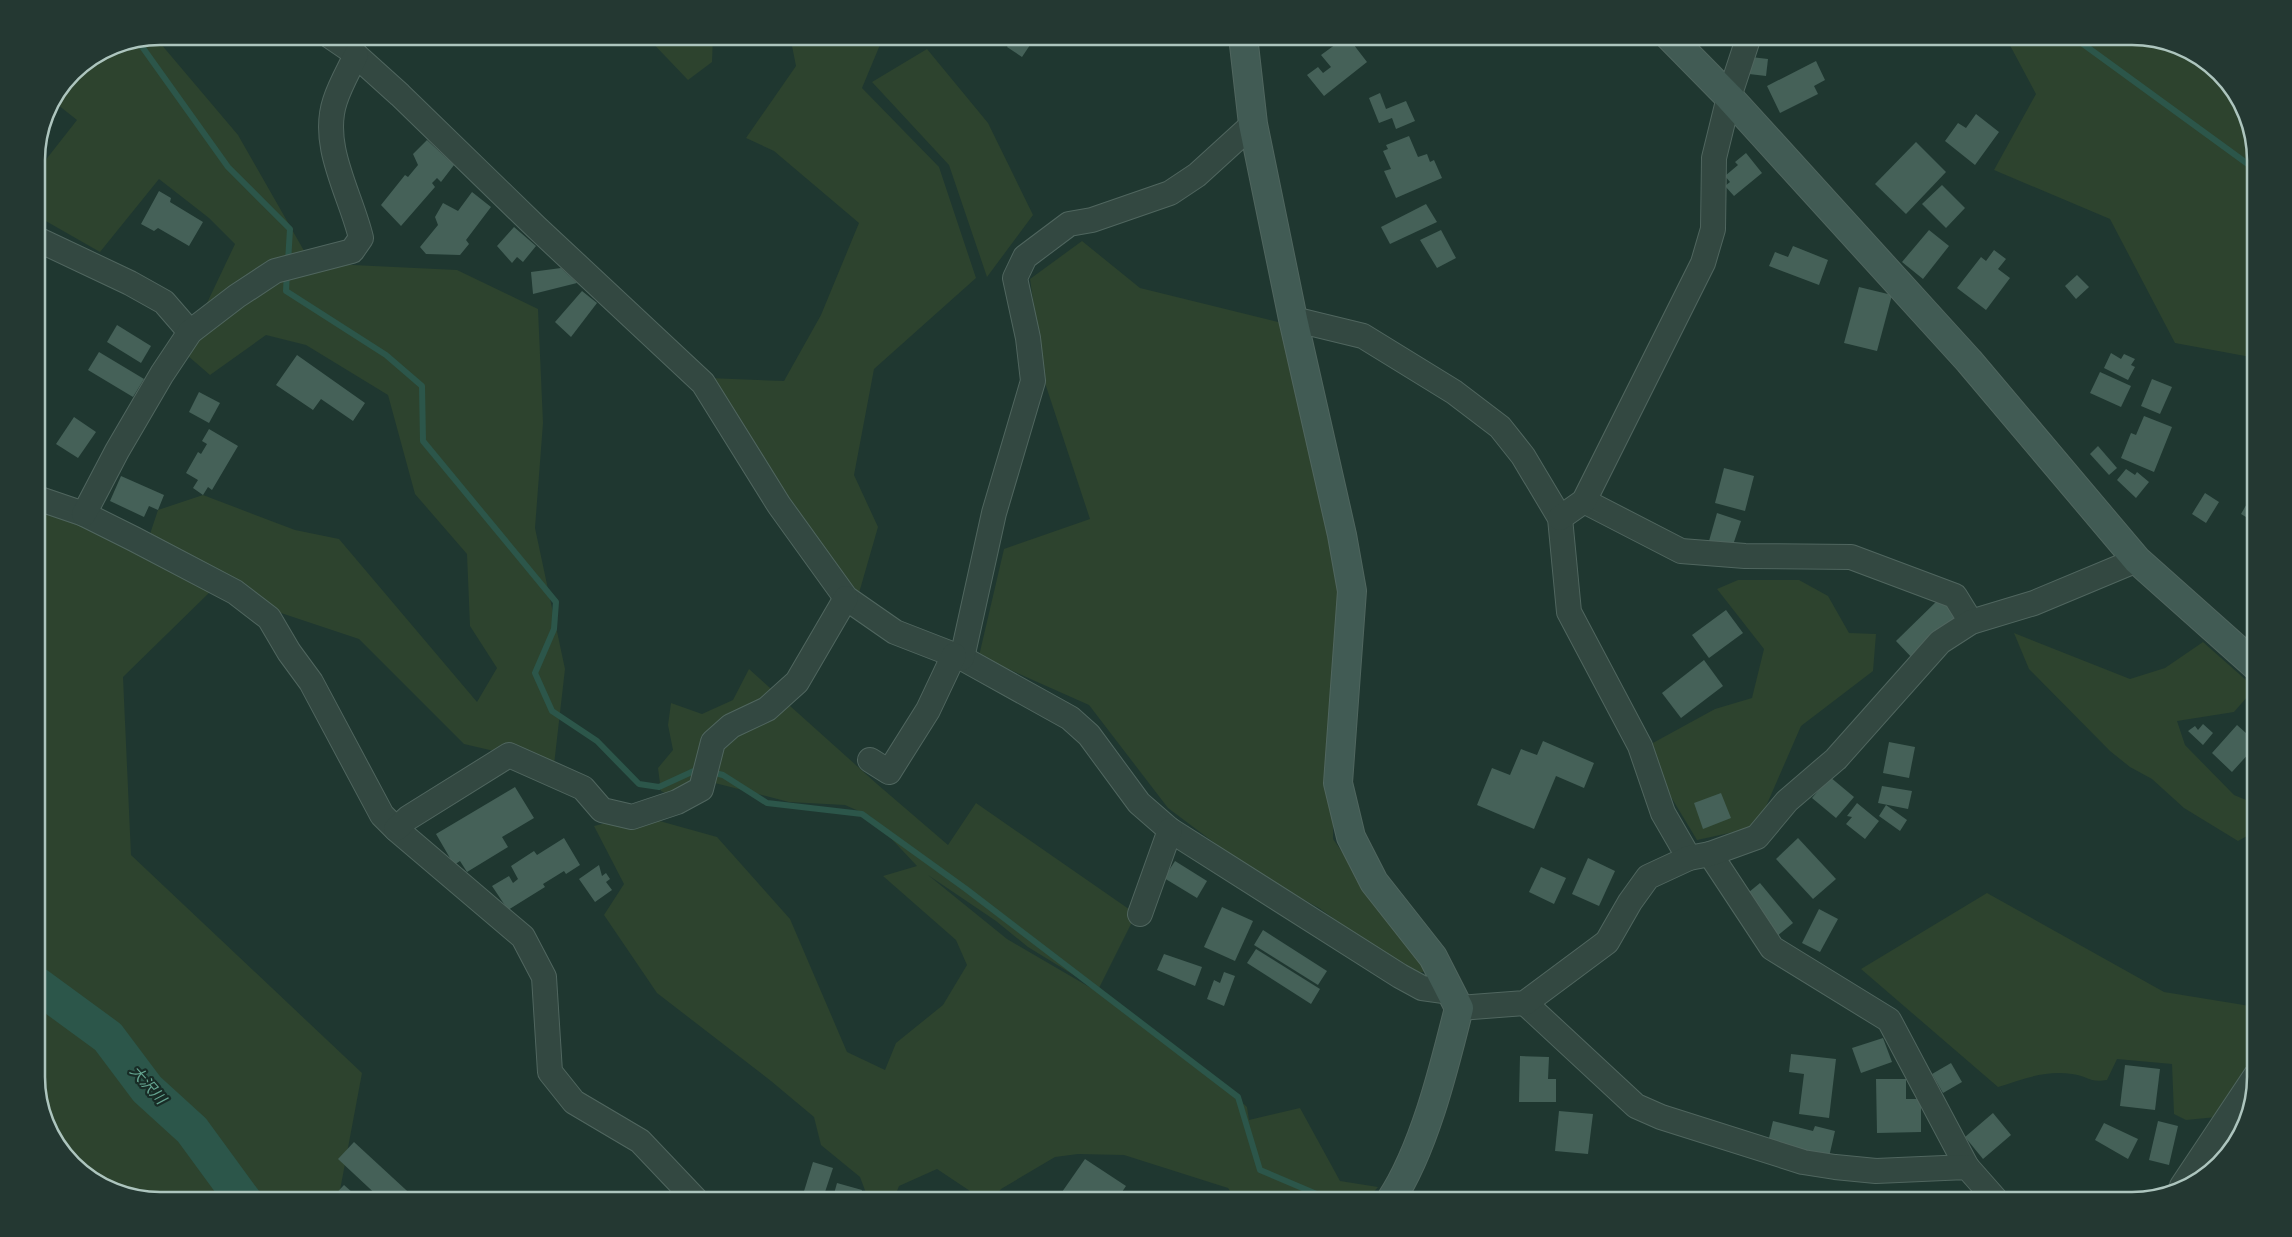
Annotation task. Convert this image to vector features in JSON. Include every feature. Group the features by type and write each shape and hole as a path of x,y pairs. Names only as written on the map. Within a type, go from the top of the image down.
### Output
{"street":[{"path":"342,45 356,55 703,383 779,506 846,598 894,632 958,656 1070,718 1088,734 1139,803 1170,830 1400,976 1422,988 1455,1000 1525,1003 1607,942 1630,902 1648,877 1700,856 1757,837 1787,801 1836,759 1940,642 1972,622 2034,603 2138,560"},
{"path":"1244,45 1253,124 1292,319 1342,535 1352,591 1338,783 1351,837 1374,882 1433,957 1455,1000 1448,1052 1414,1155 1395,1192"},
{"path":"1677,45 1728,97 1969,361 2138,560 2247,658"},
{"path":"1560,518 1584,501 1703,263 1713,229 1714,158 1728,97 1746,45"},
{"path":"84,514 117,451 190,332 237,296 275,271 352,251 361,238 355,214 338,166 330,130 334,102 356,55"},
{"path":"870,760 889,772 928,710 958,656 994,513 1033,381 1028,338 1015,278 1025,257 1069,224 1092,220 1170,194 1197,175 1253,124"},
{"path":"45,244 130,283 164,302 190,332"},
{"path":"1292,319 1363,336 1462,398 1500,427 1523,456 1560,518 1569,612 1640,746 1663,813 1700,856 1772,948 1889,1020 1966,1167 1987,1192"},
{"path":"45,501 84,514 235,592 268,618 289,652 311,682 382,815 522,937 544,977 550,1072 574,1102 640,1141 688,1192"},
{"path":"1584,501 1681,551 1745,556 1851,557 1955,596 1972,622"},
{"path":"396,829 408,818 509,755 583,788 602,810 632,817 680,800 701,789 713,742 731,726 767,709 797,682 846,598"},
{"path":"1140,914 1170,830"},
{"path":"1525,1003 1636,1106 1661,1117 1802,1162 1876,1171 1966,1167"},
{"path":"2188,1177 2246,1090"}],"green space":[{"path":"162,45 238,135 311,263 457,270 538,309 543,423 535,528 565,669 554,765 464,744 359,639 269,609 149,537 158,510 203,495 295,530 339,539 477,702 497,668 470,626 467,554 415,494 388,395 306,345 266,335 210,375 180,349 213,305 207,303 235,244 209,218 159,179 100,252 45,221 45,161 77,120 59,106 73,84 84,73 102,60 123,51 137,47"},
{"path":"655,45 713,45 712,62 688,80"},
{"path":"792,45 880,45 862,88 939,167 976,278 874,369 854,475 878,527 859,593 813,542 708,378 784,381 821,315 859,223 774,151 746,138 796,66"},
{"path":"2010,45 2147,46 2162,49 2183,57 2208,73 2219,84 2228,96 2241,123 2247,152 2247,356 2175,343 2110,219 1994,170 2036,94"},
{"path":"927,49 988,123 1033,215 987,277 949,165 872,82"},
{"path":"1082,241 1140,288 1282,323 1342,597 1333,741 1333,839 1426,971 1419,973 1382,953 1319,908 1252,871 1168,808 1089,705 979,656 1004,549 1090,519 1045,383 1030,279"},
{"path":"45,508 212,590 123,677 131,855 362,1073 340,1192 160,1192 137,1190 123,1186 96,1173 73,1153 64,1141 51,1114 45,1085"},
{"path":"1738,580 1799,580 1828,596 1849,633 1876,634 1873,671 1801,726 1757,827 1697,840 1656,772 1651,744 1715,709 1752,698 1764,649 1717,589"},
{"path":"2014,633 2130,679 2165,668 2203,642 2247,681 2247,697 2234,712 2177,721 2185,745 2234,795 2247,800 2247,836 2238,841 2184,808 2152,779 2130,767 2110,751 2029,669"},
{"path":"749,669 948,845 976,803 1136,914 1098,990 1028,947 996,921 928,875 1007,939 1103,995 1234,1095 1247,1107 1249,1120 1300,1108 1340,1181 1378,1187 1374,1192 1231,1192 1228,1188 1124,1155 1078,1154 1055,1157 999,1192 972,1192 937,1169 899,1186 897,1192 866,1192 860,1177 821,1145 814,1117 771,1081 657,993 604,915 624,884 594,826 638,815 717,837 790,919 847,1052 885,1070 896,1043 943,1005 967,965 956,940 883,876 917,866 870,816 845,805 789,802 707,781 680,800 661,791 658,768 673,750 668,725 671,703 702,714 733,700"},
{"path":"1987,893 2164,992 2247,1006 2246,1085 2227,1116 2186,1120 2174,1114 2172,1064 2117,1059 2107,1080 2096,1081 2072,1074 2053,1073 2035,1076 1998,1087 1861,969"}],"building":[{"path":"1008,45 1030,45 1022,57 1007,47"},
{"path":"1335,45 1354,45 1367,62 1324,96 1307,75 1318,67 1323,73 1331,67 1321,55"},
{"path":"1751,57 1768,59 1766,76 1749,74"},
{"path":"1816,61 1825,80 1814,86 1818,94 1780,113 1767,86"},
{"path":"1380,93 1386,109 1406,101 1415,121 1396,129 1392,118 1379,123 1369,98"},
{"path":"1976,114 1999,132 1975,165 1945,141 1958,123 1966,128"},
{"path":"1409,136 1418,157 1427,154 1430,162 1434,160 1442,178 1396,198 1384,171 1391,169 1383,151 1388,149 1386,145"},
{"path":"427,140 454,165 441,182 437,178 432,183 435,187 401,226 381,205 405,175 408,177 418,165 413,154"},
{"path":"1916,142 1946,172 1906,214 1875,184"},
{"path":"1746,153 1762,173 1734,196 1725,186 1730,182 1725,176 1738,165 1735,162"},
{"path":"1942,185 1965,208 1946,228 1922,204"},
{"path":"159,191 171,198 170,202 203,222 189,246 158,228 154,231 141,224"},
{"path":"472,192 491,207 466,240 469,244 460,255 426,254 420,247 438,225 435,217 443,203 458,211"},
{"path":"1426,204 1437,222 1390,244 1381,227"},
{"path":"514,227 536,246 523,262 517,257 512,263 497,246"},
{"path":"1441,230 1456,258 1437,268 1420,240"},
{"path":"1929,230 1949,246 1923,279 1902,262"},
{"path":"1793,246 1828,260 1819,285 1769,266 1775,252 1788,257"},
{"path":"1994,250 2006,259 1998,269 2010,278 1986,310 1957,288 1981,257 1986,261"},
{"path":"561,268 577,283 533,294 531,272"},
{"path":"2077,275 2089,287 2076,299 2065,286"},
{"path":"1859,287 1892,295 1877,351 1844,343"},
{"path":"582,291 597,303 571,337 555,322"},
{"path":"117,325 151,346 141,363 107,342"},
{"path":"99,352 144,379 133,397 88,370"},
{"path":"2111,353 2121,359 2124,354 2135,359 2131,365 2135,367 2128,380 2104,368"},
{"path":"297,355 365,403 353,421 321,399 313,410 276,385"},
{"path":"2100,372 2131,386 2121,407 2090,393"},
{"path":"2152,379 2172,387 2160,414 2141,406"},
{"path":"199,392 220,403 209,423 189,412"},
{"path":"2144,416 2172,427 2154,472 2121,458 2131,433 2136,435"},
{"path":"74,417 96,432 78,458 56,444"},
{"path":"209,429 238,446 212,490 208,487 203,495 193,488 198,480 186,473 198,452 201,454 207,444 202,441"},
{"path":"2098,446 2117,468 2109,475 2090,454"},
{"path":"1724,468 1754,476 1745,511 1715,503"},
{"path":"2126,469 2135,475 2137,472 2149,482 2136,498 2117,480"},
{"path":"121,476 164,495 158,510 149,506 144,517 110,501"},
{"path":"2205,493 2219,502 2206,523 2192,514"},
{"path":"2247,504 2247,518 2241,514"},
{"path":"1717,513 1741,521 1732,548 1709,541"},
{"path":"1940,598 1959,618 1915,661 1896,641"},
{"path":"1726,610 1743,633 1709,658 1692,635"},
{"path":"1704,660 1723,686 1681,718 1662,693"},
{"path":"2203,724 2213,733 2203,745 2188,731 2195,726 2198,730"},
{"path":"2237,725 2247,734 2247,756 2232,772 2212,753"},
{"path":"1543,741 1594,763 1584,788 1556,776 1534,829 1477,805 1492,768 1510,775 1521,749 1537,755"},
{"path":"1889,742 1915,747 1909,778 1883,773"},
{"path":"1830,777 1854,797 1836,818 1812,798"},
{"path":"1882,786 1912,791 1908,809 1878,803"},
{"path":"515,787 534,818 502,837 508,847 467,872 460,861 454,865 436,834"},
{"path":"1721,793 1731,818 1703,829 1694,803"},
{"path":"1857,803 1879,821 1865,839 1846,824 1852,817 1847,816"},
{"path":"1886,805 1907,820 1900,831 1879,816"},
{"path":"564,838 580,865 566,874 564,871 543,884 545,887 508,910 492,886 509,876 513,883 518,879 511,866 534,851 537,855"},
{"path":"1798,838 1836,879 1813,899 1776,859"},
{"path":"1588,858 1615,871 1599,906 1572,894"},
{"path":"1175,861 1207,881 1197,898 1164,878"},
{"path":"599,865 602,876 606,873 610,879 606,882 612,890 595,902 579,879"},
{"path":"1541,867 1566,878 1554,904 1529,892"},
{"path":"1760,883 1793,923 1776,937 1743,897"},
{"path":"1222,907 1253,921 1235,961 1204,947"},
{"path":"1819,909 1838,919 1820,952 1802,943"},
{"path":"1263,930 1327,971 1318,985 1254,945"},
{"path":"1256,949 1320,989 1311,1004 1247,963"},
{"path":"1164,954 1202,967 1195,986 1157,970"},
{"path":"1224,972 1235,976 1224,1006 1207,999 1214,980 1220,983"},
{"path":"1883,1038 1892,1062 1861,1073 1852,1048"},
{"path":"1791,1054 1836,1059 1829,1118 1799,1114 1804,1074 1789,1072"},
{"path":"1520,1056 1549,1057 1548,1079 1556,1079 1556,1102 1519,1102"},
{"path":"1951,1063 1962,1082 1943,1093 1932,1074"},
{"path":"2125,1065 2160,1069 2155,1110 2120,1106"},
{"path":"1876,1079 1906,1079 1906,1099 1921,1099 1921,1132 1877,1133"},
{"path":"1559,1111 1593,1114 1588,1154 1555,1151"},
{"path":"1993,1113 2011,1135 1983,1159 1965,1137"},
{"path":"1773,1121 1813,1131 1815,1126 1835,1131 1829,1157 1768,1142"},
{"path":"2158,1121 2178,1126 2169,1165 2149,1160"},
{"path":"2104,1123 2138,1139 2128,1159 2095,1140"},
{"path":"354,1142 408,1192 373,1192 338,1159"},
{"path":"1085,1159 1126,1186 1122,1192 1062,1192"},
{"path":"813,1162 833,1168 825,1192 804,1192"},
{"path":"837,1183 862,1190 861,1192 834,1192"},
{"path":"344,1185 352,1192 337,1192"}],"waterway":[{"path":"2084,45 2247,163"},
{"path":"142,46 228,167 290,229 288,262"},
{"path":"287,272 286,291 386,355 422,386 423,441 556,602 554,629 535,673 552,711 597,741 639,784 659,787 696,770 701,771"},
{"path":"711,772 723,775 767,803 862,814 966,889 1238,1097 1260,1170 1312,1192"},
{"name":"大沢川","path":"45,991 108,1037 147,1089 192,1130 237,1192"}]}
